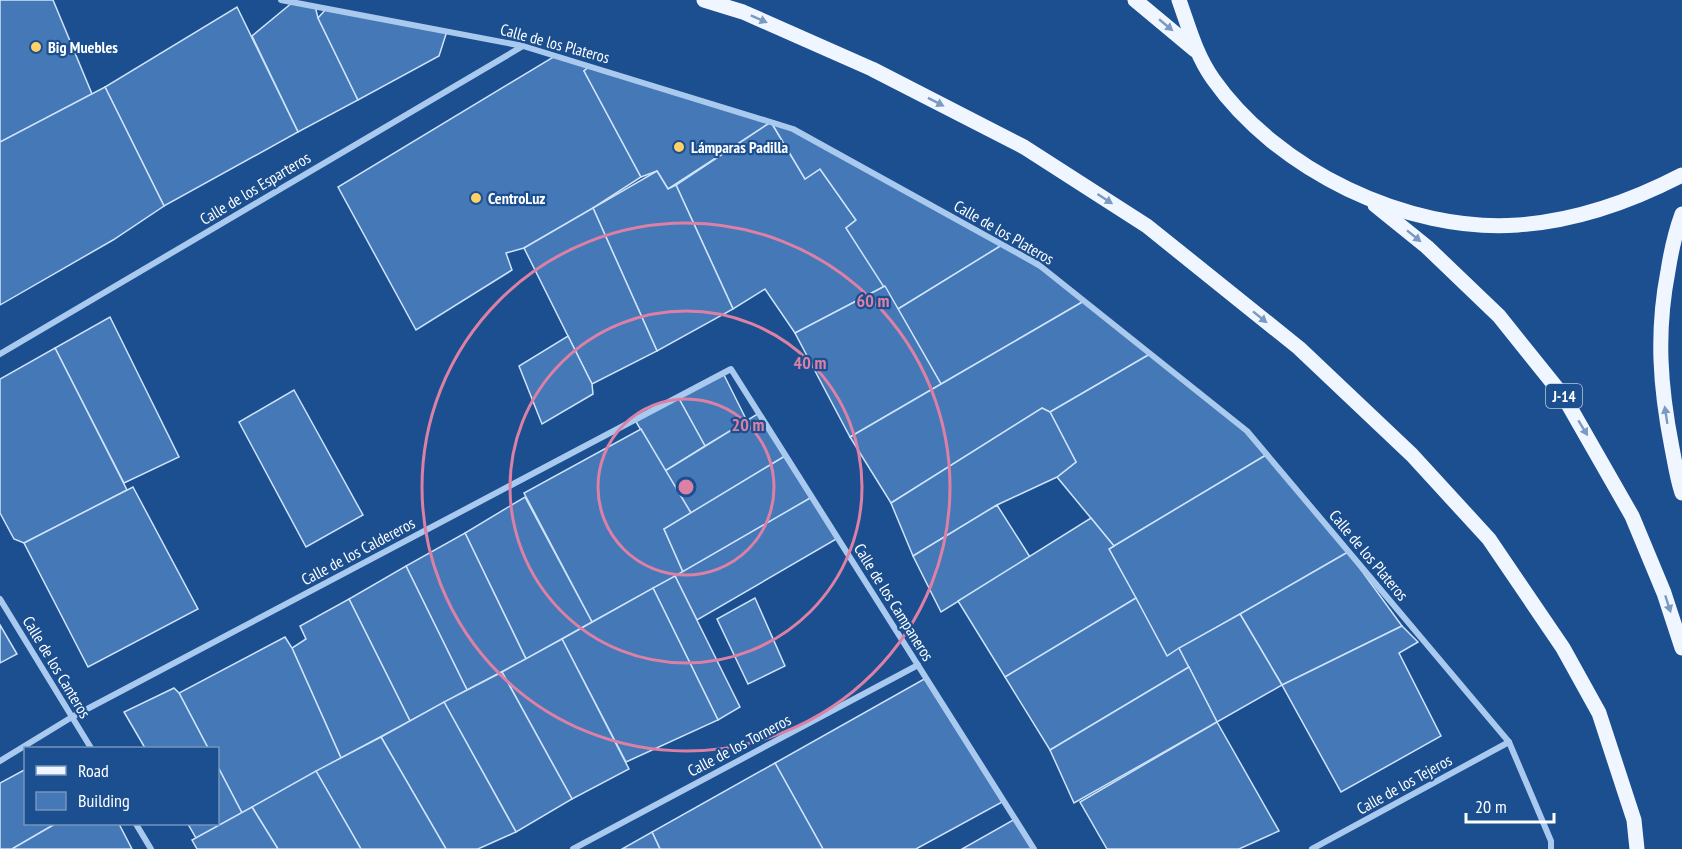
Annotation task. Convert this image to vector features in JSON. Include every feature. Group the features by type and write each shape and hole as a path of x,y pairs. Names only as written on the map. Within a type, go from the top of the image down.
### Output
{"main road":[{"path":"704,0 743,12 872,69 1024,147 1147,226 1299,348 1412,455 1489,539 1563,648 1599,713 1634,820 1637,849"},
{"path":"1135,0 1196,51"},
{"path":"1179,0 1196,51 1214,79 1261,132 1313,169 1368,199 1416,214 1449,221 1479,225 1517,225 1558,220 1594,210 1650,190 1682,175"},
{"name":"J-14","path":"1368,199 1427,247 1499,316 1564,397 1632,516 1664,593 1682,648"},
{"path":"1682,214 1676,230 1662,302 1660,374 1682,493"}],"street":[{"name":"Calle de los Plateros","path":"281,0 523,46 793,129 1039,265 1247,431 1509,742 1551,841 1551,849"},
{"name":"Calle de los Esparteros","path":"0,354 523,46"},
{"name":"Calle de los Campaneros","path":"731,369 1034,849"},
{"name":"Calle de los Caldereros","path":"0,761 72,717 731,369"},
{"name":"Calle de los Canteros","path":"0,599 89,747"},
{"name":"Calle de los Torneros","path":"573,849 918,665"},
{"name":"Calle de los Tejeros","path":"1312,849 1509,742"},
{"path":"137,825 151,849"}],"building":[{"name":"Big Muebles","path":"0,0 53,0 92,94 0,142"},
{"path":"293,2 315,6 318,18 358,100 298,132 252,36"},
{"path":"237,7 298,132 164,206 105,87"},
{"path":"327,8 447,31 439,56 358,100 318,18"},
{"name":"CentroLuz","path":"555,56 590,66 584,71 641,177 524,248 506,253 512,270 416,330 338,187"},
{"name":"Lámparas Padilla","path":"590,66 771,122 668,189 657,171 641,177 584,71"},
{"path":"105,87 164,206 113,240 0,305 0,142"},
{"path":"771,122 805,179 820,169 856,220 846,228 885,286 795,333 765,289 733,309 676,185"},
{"path":"771,122 793,129 1002,245 898,309 846,228 856,220 820,169 805,179"},
{"path":"657,171 668,189 676,185 733,309 657,351 593,208"},
{"path":"593,208 657,351 592,384 524,248"},
{"path":"1002,245 1051,275 1084,301 941,384 898,309"},
{"path":"885,286 941,384 850,437 795,333"},
{"path":"1084,301 1150,354 1050,412 1042,408 891,503 850,437"},
{"path":"110,317 179,457 124,483 55,348"},
{"path":"568,336 592,384 593,394 542,424 519,366"},
{"path":"55,348 127,490 24,543 14,539 0,513 0,379"},
{"path":"1150,354 1247,431 1266,455 1114,546 1057,477 1076,462 1050,412"},
{"path":"723,373 747,421 705,446 678,397"},
{"path":"294,390 363,515 306,547 239,422"},
{"path":"678,397 705,446 665,471 635,420"},
{"path":"1042,408 1050,412 1076,462 1057,477 997,505 913,556 891,503"},
{"path":"759,413 785,456 691,513 665,471"},
{"path":"641,429 691,513 664,529 683,572 592,622 524,493"},
{"path":"1266,455 1348,552 1167,656 1109,549"},
{"path":"785,456 812,497 683,572 664,529"},
{"path":"133,487 198,609 88,667 24,543"},
{"path":"525,497 592,622 526,659 465,533"},
{"path":"812,497 838,538 697,620 675,576"},
{"path":"997,505 1030,557 941,612 913,556"},
{"path":"1091,518 1114,546 1109,549 1136,598 1005,677 958,601"},
{"path":"465,533 526,659 467,690 406,566"},
{"path":"1348,552 1402,626 1282,685 1240,614"},
{"path":"406,566 467,690 410,721 349,599"},
{"path":"675,576 740,707 718,720 653,588"},
{"path":"653,588 718,720 626,762 562,639"},
{"path":"755,598 785,666 748,684 717,619"},
{"path":"1136,598 1167,656 1179,648 1189,667 1050,750 1005,677"},
{"path":"349,599 410,721 341,758 292,648 306,639 300,626"},
{"path":"1240,614 1282,685 1217,722 1179,648"},
{"path":"0,625 17,654 0,663"},
{"path":"1402,626 1418,642 1399,653 1441,736 1341,792 1282,685"},
{"path":"285,637 341,758 242,813 219,769 219,747 207,747 179,693"},
{"path":"562,639 629,769 572,799 502,672"},
{"path":"1189,667 1217,722 1074,803 1050,750"},
{"path":"502,672 572,799 516,832 444,702"},
{"path":"926,678 1004,801 916,849 823,849 775,763"},
{"path":"174,688 179,693 207,747 144,747 124,712"},
{"path":"444,702 516,832 478,849 446,849 381,737"},
{"path":"1217,722 1279,831 1239,849 1107,849 1080,802"},
{"path":"381,737 446,849 361,849 316,771"},
{"path":"775,763 823,849 660,849 652,832"},
{"path":"219,769 242,813 196,838 189,825 219,825"},
{"path":"24,770 24,825 53,825 12,849 0,849 0,783"},
{"path":"316,771 361,849 278,849 252,807"},
{"path":"252,807 278,849 197,849 192,840"},
{"path":"1015,819 1034,849 962,849"},
{"path":"53,825 120,825 132,849 12,849"},
{"path":"652,832 660,849 622,849"}],"place":[{"name":"Big Muebles","path":"36,47"},
{"name":"Lámparas Padilla","path":"679,147"},
{"name":"CentroLuz","path":"476,198"}]}
